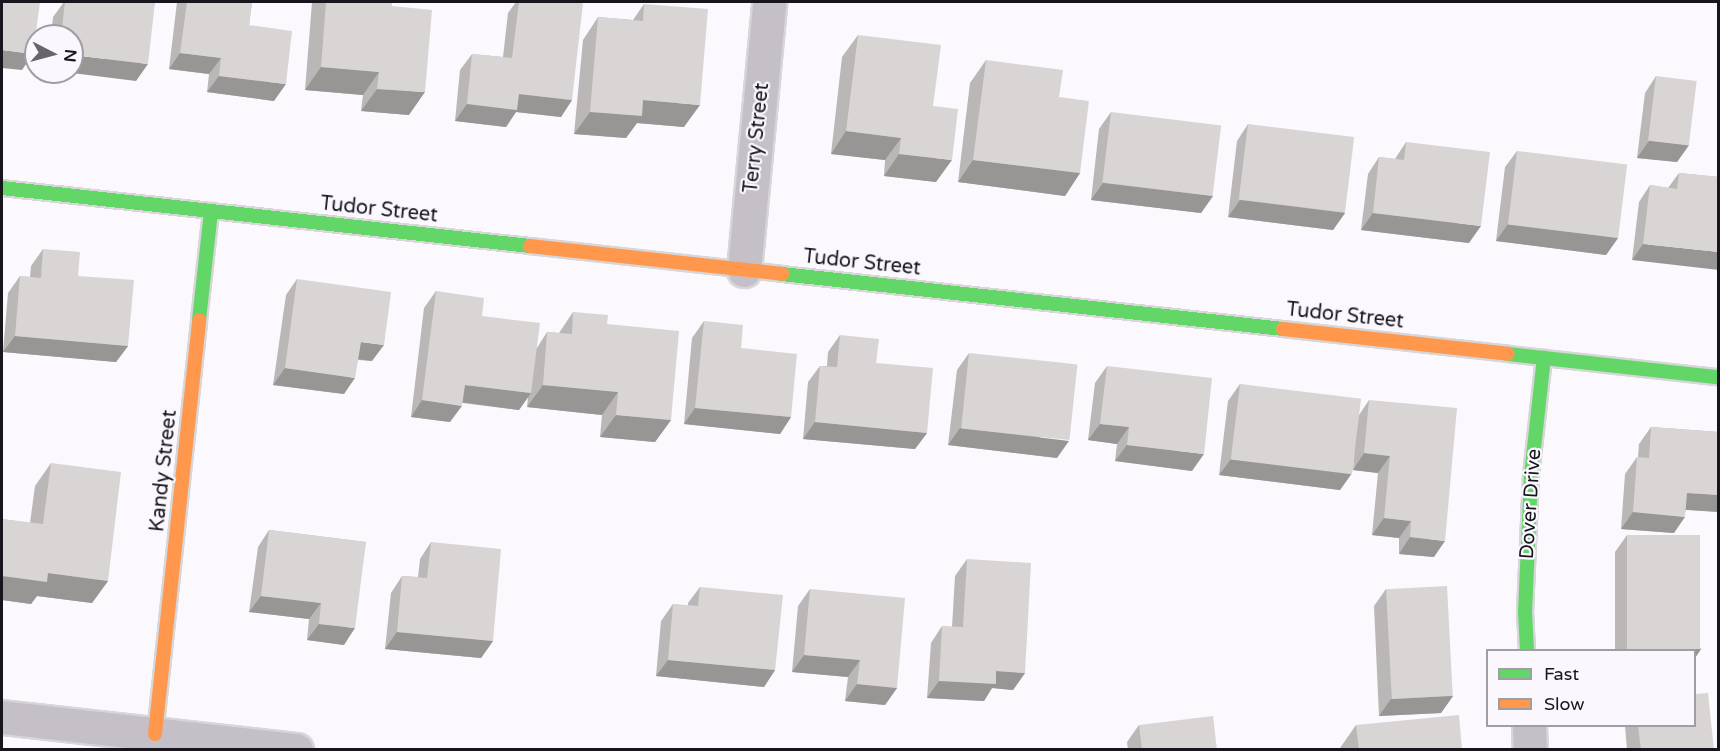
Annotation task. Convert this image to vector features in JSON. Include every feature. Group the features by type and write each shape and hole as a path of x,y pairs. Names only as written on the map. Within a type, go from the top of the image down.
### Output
{"street":[{"name":"Terry Street","path":"744,270 769,5"},
{"name":"Tudor Street","path":"2,188 1719,377"},
{"name":"Kandy Street","path":"155,734 212,211"},
{"name":"Dover Drive","path":"1527,649 1525,613 1532,475 1545,358"},
{"path":"2,717 296,750"},
{"path":"1529,727 1530,750"}],"building":[{"path":"2,2 40,2 37,24 24,24 24,53 2,50"},
{"path":"65,2 155,2 148,64 84,56 84,24 62,24"},
{"path":"187,2 252,2 249,25 292,31 286,84 219,76 221,58 180,53"},
{"path":"326,2 392,2 392,6 432,10 425,92 377,89 379,72 321,67"},
{"path":"519,2 583,3 572,100 519,94 517,110 467,104 472,54 512,58"},
{"path":"644,4 708,9 700,105 643,100 642,116 590,112 598,17 643,21"},
{"path":"858,35 941,45 933,106 958,109 952,160 899,154 901,138 846,131"},
{"path":"986,60 1063,70 1059,97 1089,101 1080,173 973,160"},
{"path":"1656,76 1697,81 1689,146 1648,141"},
{"path":"1111,112 1221,126 1213,196 1102,182"},
{"path":"1248,124 1354,137 1345,212 1239,199"},
{"path":"1406,142 1490,152 1481,226 1373,213 1379,157 1404,160"},
{"path":"1517,151 1627,165 1618,238 1508,224"},
{"path":"1679,173 1719,177 1719,252 1643,244 1650,185 1677,189"},
{"path":"43,249 80,252 78,276 134,280 128,346 15,336 20,276 41,278"},
{"path":"297,279 391,292 384,345 361,342 355,378 285,368"},
{"path":"436,291 484,298 482,316 540,323 531,393 465,385 462,406 422,400"},
{"path":"573,312 608,315 607,324 679,331 671,420 616,415 618,392 543,385 547,332 572,334"},
{"path":"704,321 743,325 741,348 797,354 791,417 695,408"},
{"path":"840,335 879,339 876,363 933,368 927,433 815,422 820,366 837,367"},
{"path":"969,353 1077,364 1069,440 961,429"},
{"path":"1107,366 1212,378 1204,454 1127,445 1129,427 1100,424"},
{"path":"1240,384 1361,399 1352,474 1231,459"},
{"path":"1369,400 1457,408 1445,541 1410,537 1411,521 1384,518 1390,456 1364,453"},
{"path":"1651,427 1719,432 1719,495 1687,493 1685,517 1633,512 1637,457 1649,458"},
{"path":"51,463 121,472 108,581 48,573 47,582 2,576 2,519 43,524"},
{"path":"269,530 366,542 355,628 319,624 321,603 261,596"},
{"path":"1627,535 1700,535 1700,649 1627,649"},
{"path":"431,542 501,549 493,641 397,632 402,576 427,578"},
{"path":"967,559 1031,563 1025,673 996,671 996,684 939,681 942,626 963,627"},
{"path":"1447,586 1453,696 1392,699 1386,589"},
{"path":"700,587 783,595 775,670 668,660 673,604 698,606"},
{"path":"810,589 905,598 897,688 857,684 860,660 804,655"},
{"path":"1708,693 1714,750 1641,750 1638,727 1696,727 1696,694"},
{"path":"1459,715 1462,750 1359,750 1356,725"},
{"path":"1213,716 1217,750 1142,750 1139,725"}],"traffic: fast":[{"path":"2,188 530,246"},
{"path":"199,320 211,211"},
{"path":"782,274 1283,329"},
{"path":"1508,354 1718,377"},
{"path":"1527,649 1525,613 1531,475 1544,358"}],"traffic: slow":[{"path":"530,246 782,274"},
{"path":"155,734 199,320"},
{"path":"1283,329 1508,354"}]}
